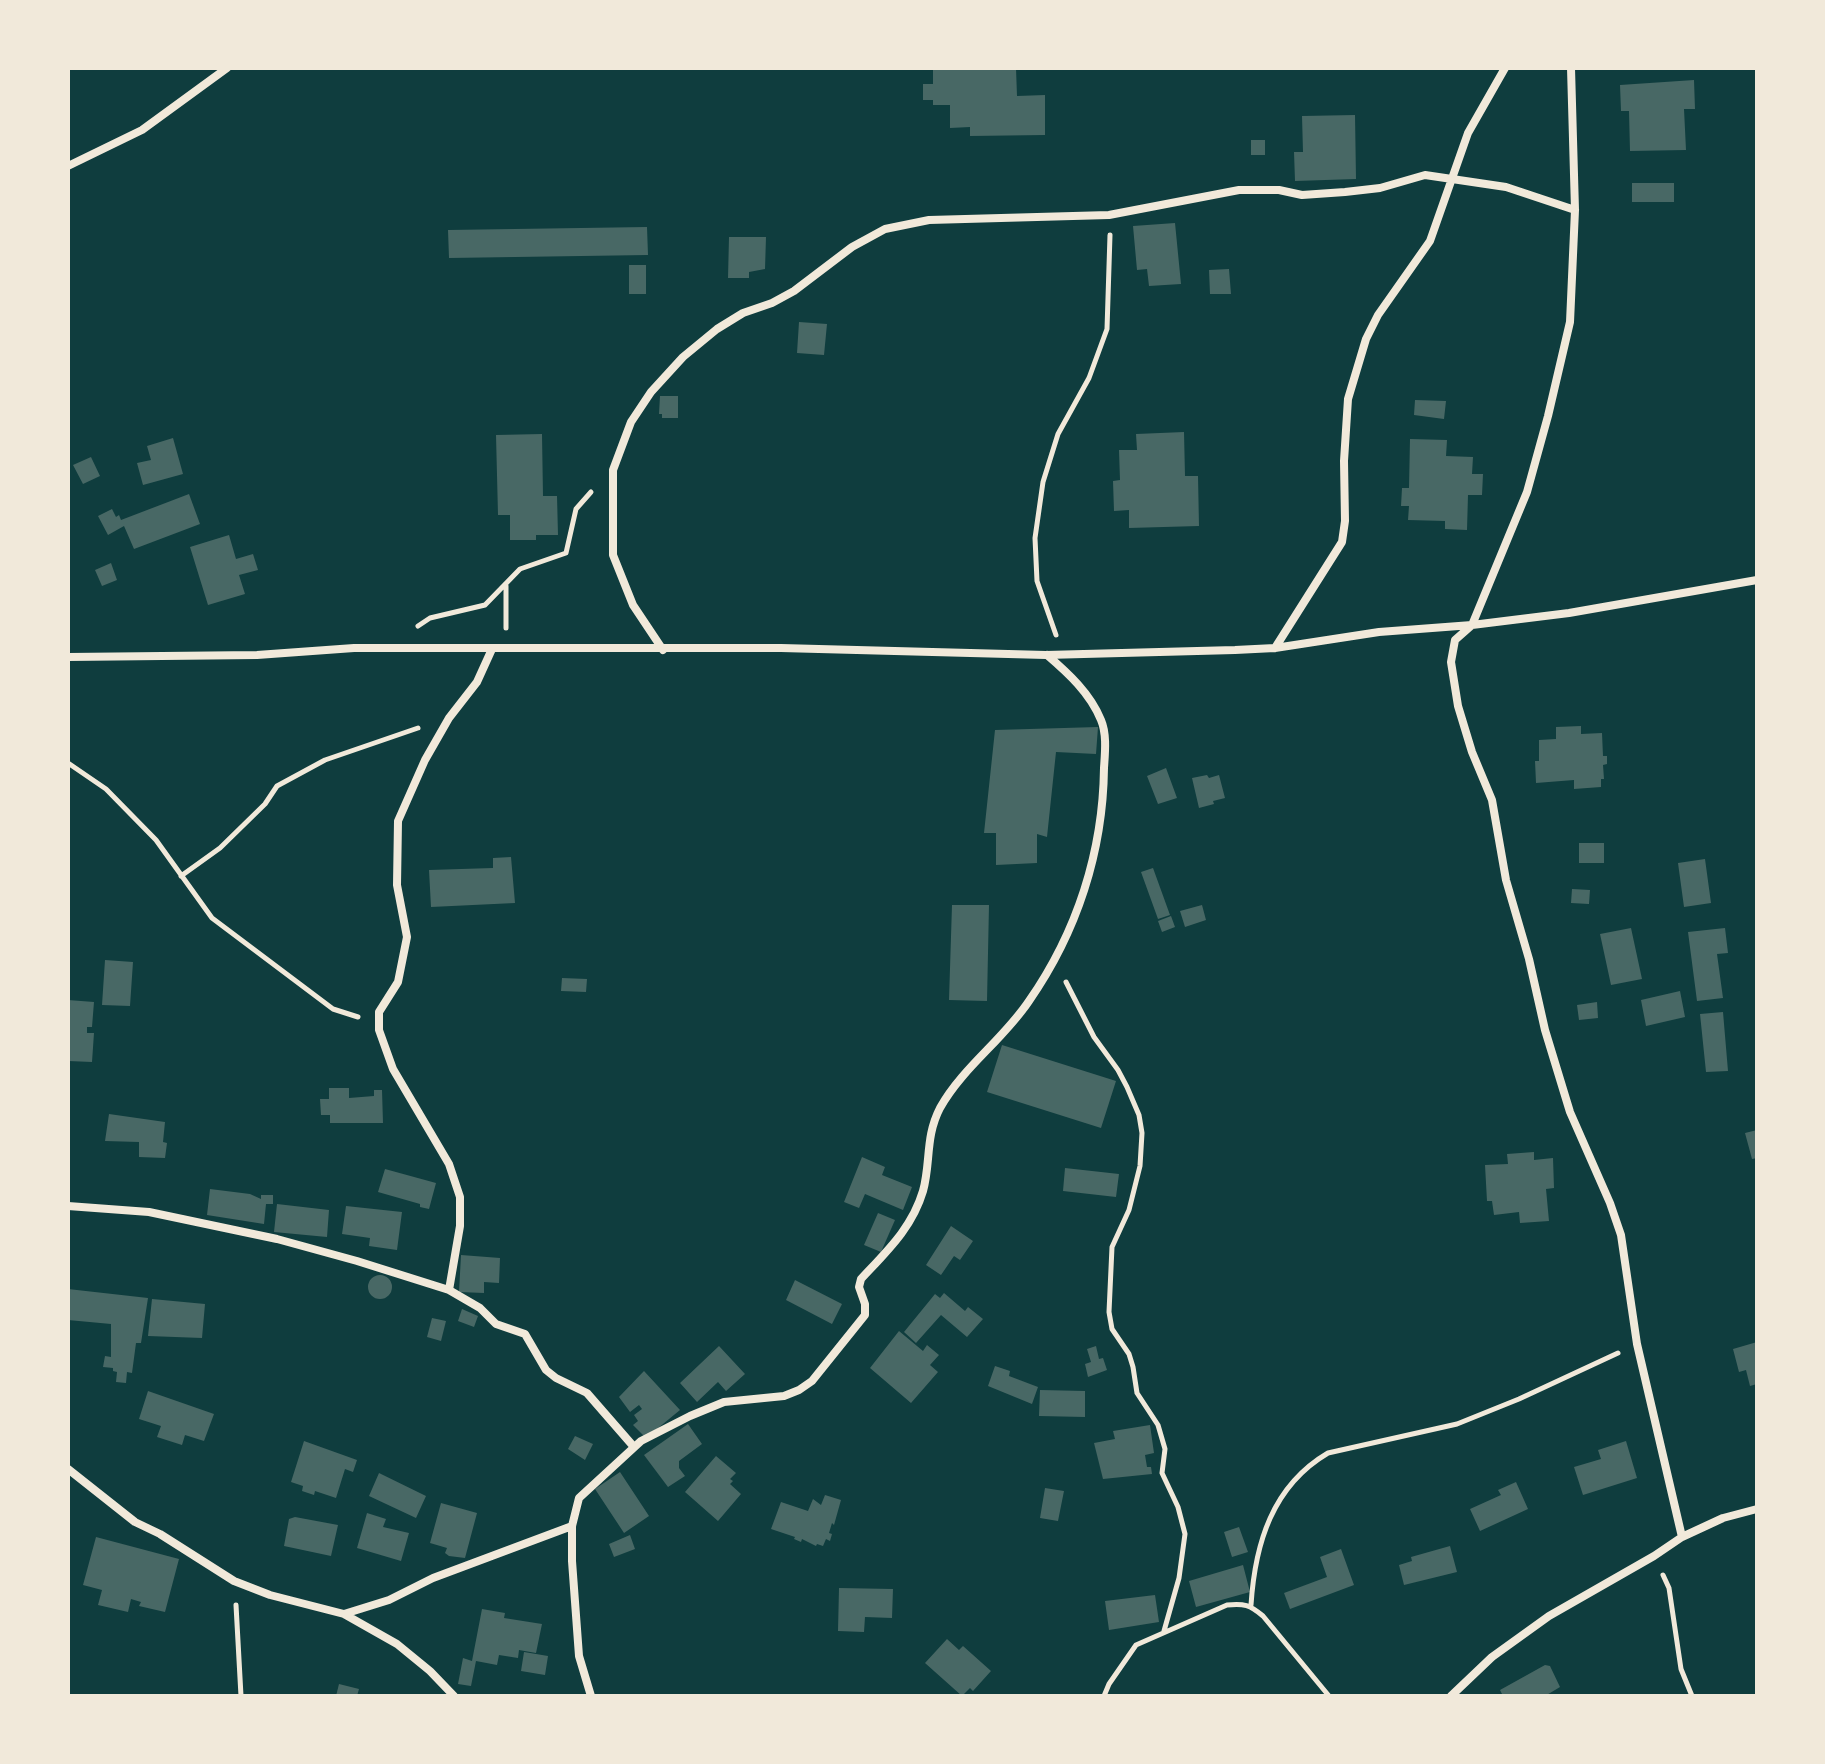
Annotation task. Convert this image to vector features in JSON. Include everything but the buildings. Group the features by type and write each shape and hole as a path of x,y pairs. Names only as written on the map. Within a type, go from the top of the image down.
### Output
{"street":[{"path":"68,166 142,130 227,68"},
{"path":"1275,648 1342,542 1348,399 1366,339 1378,315 1430,241 1468,133 1505,68"},
{"path":"1571,68 1575,210 1570,322 1527,492 1497,571 1472,625 1455,640 1451,662 1458,706 1472,752 1492,800 1506,880 1553,1058 1570,1112 1621,1235 1637,1344 1682,1537"},
{"path":"663,650 633,605 613,555 613,470 631,422 651,392 683,357 717,329 743,313 794,291 852,247 885,229 929,220 1109,215 1239,190 1279,190 1302,195 1380,188 1425,175 1506,187 1575,210"},
{"path":"68,657 257,655 401,648 781,648 1064,655 1275,648 1379,632 1569,613 1757,580"},
{"path":"449,1290 460,1226 460,1197 449,1164 393,1069 379,1023 379,1012 398,982 407,937 397,885 398,821 425,760 449,718 477,682 492,649"},
{"path":"591,1696 579,1656 572,1561 572,1526 579,1498 634,1447 708,1407 724,1402 784,1396 799,1390 828,1363 865,1315 859,1287 861,1279 911,1223 924,1188 932,1126 941,1106 961,1076 1028,1004 1056,959 1076,915 1100,834 1105,742 1101,721 1088,698 1071,675 1046,655"},
{"path":"68,1206 149,1212 277,1239 449,1290 480,1308 496,1324 525,1334 546,1370 587,1393 634,1447"},
{"path":"68,1469 135,1522 234,1581 270,1595 344,1614 397,1644 454,1696"},
{"path":"1451,1696 1492,1657 1549,1616 1682,1537 1723,1518 1757,1509"},
{"path":"344,1614 389,1600 433,1578 572,1526"}],"path":[{"path":"1064,655 1037,581 1035,538 1043,482 1058,434 1089,378 1107,329 1111,272 1109,215"},
{"path":"401,648 416,627 430,618 485,605 520,569 566,553 576,509 591,492"},
{"path":"505,649 506,585"},
{"path":"181,876 220,848 265,804 277,786 325,760 449,718"},
{"path":"68,763 106,789 156,840 212,918 276,963 333,1009 379,1023"},
{"path":"1056,959 1094,1037 1127,1087 1139,1115 1142,1133 1140,1166 1129,1210 1112,1247 1109,1312 1112,1329 1129,1354 1137,1393 1158,1425 1165,1449 1162,1473 1178,1507 1185,1534 1179,1578 1164,1631"},
{"path":"1251,1605 1253,1572 1268,1518 1286,1488 1314,1461 1328,1453 1457,1424 1637,1344"},
{"path":"1654,1556 1669,1588 1681,1669 1692,1696"},
{"path":"234,1581 241,1696"},
{"path":"1104,1696 1136,1645 1227,1605 1251,1605 1329,1696"}]}
